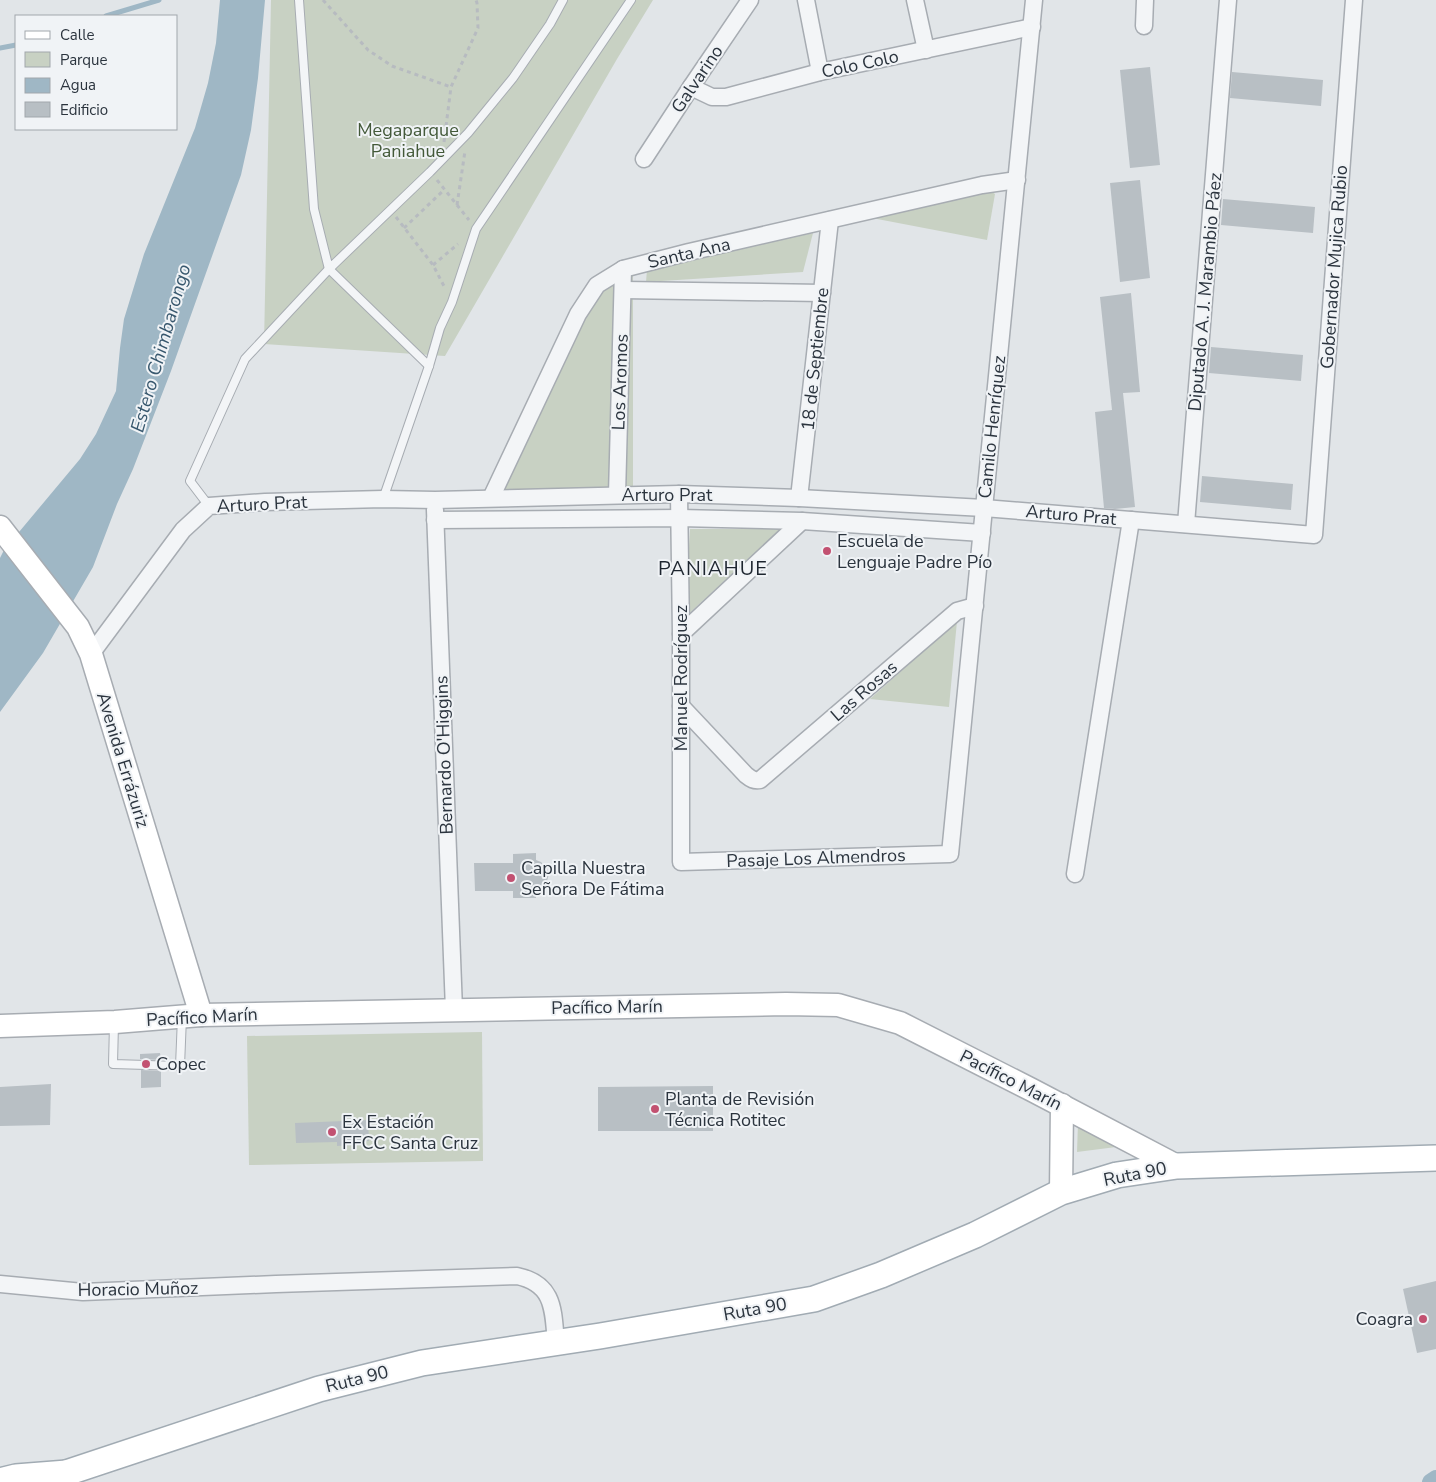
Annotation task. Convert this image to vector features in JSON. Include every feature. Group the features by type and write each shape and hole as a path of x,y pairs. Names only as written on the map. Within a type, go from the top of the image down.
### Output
{"main road":[{"name":"Ruta 90","path":"0,1481 16,1477 59,1477 319,1389 422,1363 556,1343 814,1299 881,1275 966,1238 1060,1192 1117,1175 1177,1166 1436,1158"}],"street":[{"name":"Galvarino","path":"644,159 750,0"},
{"path":"806,0 820,72"},
{"path":"915,0 926,50"},
{"name":"Camilo Henríquez","path":"950,854 1034,0"},
{"path":"1144,26 1145,0"},
{"name":"Diputado A. J. Marambio Páez","path":"1186,524 1228,0"},
{"name":"Gobernador Mujica Rubio","path":"1314,535 1354,0"},
{"name":"Colo Colo","path":"691,86 712,97 726,97 820,72 1032,27"},
{"name":"Santa Ana","path":"491,498 578,314 598,286 623,269 688,252 982,185 1017,180"},
{"name":"18 de Septiembre","path":"799,498 830,220"},
{"name":"Los Aromos","path":"617,495 623,269"},
{"path":"623,290 822,293"},
{"name":"Arturo Prat","path":"90,654 183,530 209,506 265,502 679,494 799,498 984,508 1314,535"},
{"name":"Manuel Rodríguez","path":"679,494 681,862"},
{"name":"Bernardo O'Higgins","path":"435,500 454,1010"},
{"name":"Arturo Prat","path":"435,520 680,518 802,521 982,533"},
{"path":"1075,874 1131,520"},
{"path":"681,634 802,521"},
{"name":"Avenida Errázuriz","path":"0,527 78,627 90,654 192,1016"},
{"name":"Las Rosas","path":"681,706 750,779 764,778 957,611 975,606"},
{"name":"Pasaje Los Almendros","path":"681,862 950,854"},
{"name":"Pacífico Marín","path":"0,1026 115,1022 192,1016 786,1004 838,1005 900,1023 1177,1166"},
{"path":"1060,1192 1062,1106"},
{"name":"Horacio Muñoz","path":"0,1284 83,1292 517,1276 540,1286 546,1292 553,1308 556,1343"}],"lane":[{"path":"299,0 314,209 329,269 429,366"},
{"path":"209,506 190,481 245,359 329,269 468,133 512,78 550,24 563,0"},
{"path":"383,499 429,366 440,328 452,302 476,229 631,0"},
{"path":"115,1022 112,1064 180,1066 192,1016"}],"path":[{"path":"323,0 368,50 392,66 451,87"},
{"path":"442,160 451,87 478,28 476,0"},
{"path":"457,205 468,133"},
{"path":"430,172 476,229 434,265"},
{"path":"404,228 444,190"},
{"path":"390,210 434,265 452,302"}],"green space":[{"name":"Megaparque Paniahue","path":"271,0 653,0 445,356 264,344"},
{"path":"982,185 995,194 987,240 872,218"},
{"path":"813,233 803,272 646,282 647,270"},
{"path":"633,261 633,486 491,498 578,314"},
{"path":"690,529 781,529 685,617"},
{"path":"957,621 949,707 870,699"},
{"path":"482,1032 483,1161 249,1165 247,1036"},
{"path":"1078,1123 1116,1142 1116,1147 1077,1152"}],"water":[{"name":"Estero Chimbarongo","path":"220,0 265,0 251,130 241,175 171,371 93,567 43,653 0,712 0,558 4,550 80,459 96,434 116,391 124,319 144,254 195,128 208,83 216,43"}],"building":[{"path":"1150,67 1160,165 1130,168 1120,70"},
{"path":"1232,72 1323,80 1321,106 1230,98"},
{"path":"1140,180 1150,278 1120,282 1110,183"},
{"path":"1223,199 1315,207 1313,233 1221,225"},
{"path":"1131,293 1140,392 1123,393 1135,507 1104,508 1095,412 1112,410 1100,297"},
{"path":"1211,347 1303,355 1301,381 1209,373"},
{"path":"1202,476 1293,484 1291,510 1200,502"},
{"name":"Capilla Nuestra Señora De Fátima","path":"536,853 536,860 546,867 549,874 542,888 536,891 536,898 513,898 513,891 475,891 474,863 513,863 513,854"},
{"path":"160,1053 161,1060 140,1059 140,1054"},
{"path":"141,1070 161,1071 161,1087 141,1088"},
{"path":"51,1084 50,1125 0,1126 0,1087"},
{"name":"Planta de Revisión Técnica Rotitec","path":"713,1086 713,1131 598,1131 598,1087"},
{"name":"Ex Estación FFCC Santa Cruz","path":"368,1120 369,1141 337,1146 337,1142 296,1143 295,1123"},
{"name":"Coagra","path":"1436,1281 1436,1349 1417,1353 1403,1289"}],"waterway":[{"path":"109,15 159,0"},
{"path":"0,48 15,45"},
{"path":"1430,1482 1436,1478"}],"place":[{"name":"Escuela de Lenguaje Padre Pío","path":"827,551"},
{"name":"Capilla Nuestra Señora De Fátima","path":"511,878"},
{"name":"Copec","path":"146,1064"},
{"name":"Planta de Revisión Técnica Rotitec","path":"655,1109"},
{"name":"Ex Estación FFCC Santa Cruz","path":"332,1132"},
{"name":"Coagra","path":"1423,1319"}],"district":[{"name":"PANIAHUE","path":"713,568"}]}
